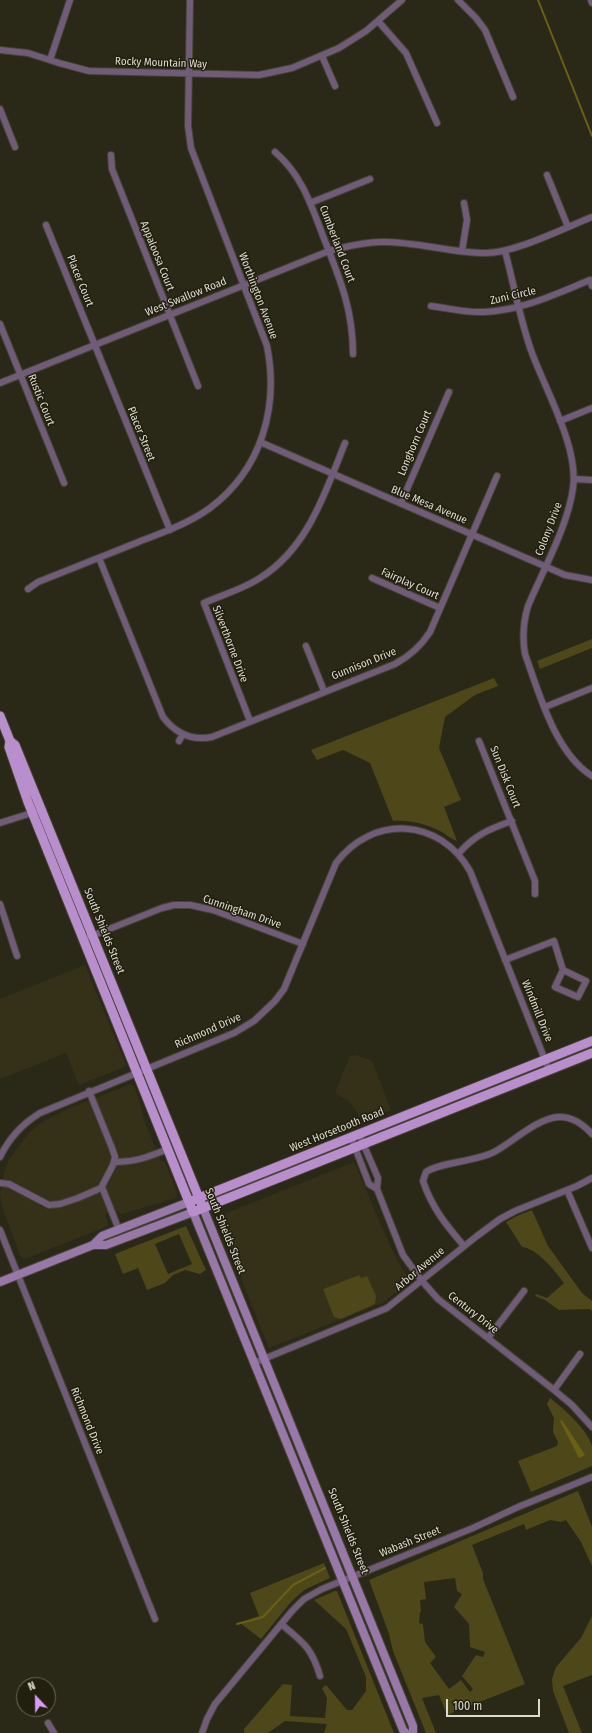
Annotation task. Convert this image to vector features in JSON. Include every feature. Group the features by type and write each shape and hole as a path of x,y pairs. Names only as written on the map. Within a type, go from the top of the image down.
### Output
{"main road":[{"name":"South Shields Street","path":"0,716 10,741 9,747 32,814 88,937"},
{"name":"South Shields Street","path":"10,741 16,745 42,810 88,937 142,1070 199,1198 353,1576 413,1726 413,1733"},
{"name":"West Horsetooth Road","path":"93,1245 102,1236 592,1041"},
{"name":"West Horsetooth Road","path":"0,1282 93,1245 106,1245 193,1212 592,1053"},
{"name":"South Shields Street","path":"142,1070 168,1149 193,1212 403,1730 406,1733"}],"street":[{"path":"50,60 70,0"},
{"name":"Worthington Avenue","path":"28,589 38,582 170,530 196,517 220,499 240,478 249,464 260,442 270,407 270,362 263,333 191,148 188,126 190,0"},
{"name":"Rocky Mountain Way","path":"0,50 28,53 89,71 259,75 292,68 322,56 352,40 378,21 402,0"},
{"path":"458,0 468,9 485,30 513,97"},
{"path":"378,21 406,53 437,123"},
{"path":"322,56 335,86"},
{"path":"0,109 15,147"},
{"name":"Cumberland Court","path":"275,152 295,173 310,203 341,280 352,326 353,354"},
{"name":"Appaloosa Court","path":"111,154 112,169 198,386"},
{"path":"547,176 568,227"},
{"path":"310,203 370,179"},
{"path":"462,251 467,220 464,203"},
{"name":"West Swallow Road","path":"0,383 329,251 349,246 381,242 414,244 486,253 505,251 592,217"},
{"name":"Placer Court","path":"46,225 94,345"},
{"name":"Colony Drive","path":"505,251 532,352 560,421 572,458 574,480 567,515 528,606 522,629 525,654 545,707 566,751 580,767 592,776"},
{"name":"Zuni Circle","path":"431,306 482,312 519,306 540,300 590,280 592,286"},
{"name":"Rustic Court","path":"0,324 64,483"},
{"name":"Placer Street","path":"94,345 170,530"},
{"name":"Longhorn Court","path":"401,503 448,392"},
{"path":"560,421 592,408"},
{"name":"Blue Mesa Avenue","path":"260,442 565,575 592,580"},
{"name":"Silverthorne Drive","path":"250,721 204,603 260,578 287,556 309,528 345,443"},
{"name":"Gunnison Drive","path":"99,558 160,712 169,725 183,734 196,738 212,737 324,691 395,664 411,654 425,640 473,534 497,476"},
{"path":"574,480 592,480"},
{"name":"Fairplay Court","path":"372,578 440,608"},
{"path":"306,646 324,691"},
{"path":"545,707 592,688"},
{"path":"179,741 183,734"},
{"name":"Sun Disk Court","path":"480,741 535,881 535,894"},
{"path":"0,822 42,810"},
{"name":"Sun Disk Court","path":"459,853 476,836 486,830 512,821"},
{"name":"Richmond Drive","path":"0,1157 14,1135 32,1118 50,1107 234,1033 254,1020 275,1001 284,989 333,867 357,842 383,831 402,828 412,829 444,841 459,853"},
{"name":"Windmill Drive","path":"459,853 470,871 549,1070"},
{"path":"0,904 17,956"},
{"name":"Cunningham Drive","path":"88,937 162,908 174,905 190,905 213,910 303,944"},
{"path":"505,960 554,941 563,970 555,987 578,997 586,981 563,970"},
{"path":"0,1184 9,1184 49,1205 60,1204 78,1198 102,1187 110,1172 115,1157 89,1091"},
{"path":"464,1246 448,1228 431,1203 423,1181 426,1172 437,1167 473,1160 493,1152 538,1125 557,1117 571,1118 581,1124 592,1134"},
{"name":"Century Drive","path":"355,1136 369,1184 377,1189"},
{"name":"Century Drive","path":"359,1146 378,1178 377,1189 403,1256 422,1281 438,1298 572,1405 592,1427"},
{"path":"114,1162 130,1162 168,1149"},
{"name":"Arbor Avenue","path":"254,1364 388,1308 464,1246 500,1219 515,1211 592,1178"},
{"path":"102,1187 119,1230"},
{"path":"567,1190 592,1248"},
{"name":"Richmond Drive","path":"0,1230 155,1619"},
{"path":"488,1338 524,1291"},
{"path":"554,1390 580,1354"},
{"name":"Wabash Street","path":"202,1733 206,1719 215,1704 281,1624 304,1599 311,1594 592,1477"},
{"path":"281,1624 309,1649 316,1659 320,1676"},
{"path":"48,1723 54,1733"}],"shaded area":[{"path":"592,639 592,648 540,669 537,661"},
{"path":"494,678 498,686 475,695 445,717 439,748 461,800 444,807 457,841 440,831 423,824 406,821 393,821 370,763 343,750 317,760 311,750"},
{"path":"85,965 126,1065 79,1085 66,1053 0,1079 0,999"},
{"path":"357,1055 372,1061 391,1110 363,1121 349,1101 335,1093 350,1056"},
{"path":"132,1085 135,1088 147,1128 161,1161 165,1162 177,1192 176,1198 122,1214 111,1209 105,1215 108,1226 25,1259 21,1257 2,1207 0,1194 4,1173 9,1159 30,1132 42,1122 70,1108"},
{"path":"354,1162 391,1248 409,1279 409,1282 382,1303 269,1348 244,1286 230,1243 219,1216","holes":["359,1275 361,1278 367,1276 335,1317 323,1289"]},
{"path":"532,1210 548,1246 582,1293 592,1301 592,1311 590,1309 559,1310 545,1300 535,1296 536,1294 547,1298 564,1283 540,1256 528,1248 522,1247 506,1222"},
{"path":"186,1226 206,1270 200,1274 185,1270 173,1275 165,1283 147,1290 138,1268 123,1274 115,1254","holes":["179,1234 192,1264 168,1274 155,1244"]},
{"path":"359,1275 361,1278 367,1276 376,1296 375,1304 341,1319 334,1317 323,1289"},
{"path":"550,1398 568,1413 586,1433 592,1446 592,1466 531,1492 518,1461 557,1446 558,1442 553,1432 554,1418 547,1404"},
{"path":"562,1420 585,1455 579,1458 560,1421"},
{"path":"578,1491 592,1527 592,1566 581,1542 566,1520 561,1522 550,1520 526,1530 524,1524 472,1545 483,1573 483,1579 525,1684 447,1715 439,1695 422,1698 436,1733 426,1733 393,1651 389,1634 369,1580","holes":["455,1578 457,1591 462,1594 454,1607 469,1624 470,1647 485,1652 483,1657 476,1655 462,1676 473,1689 470,1692 461,1680 449,1689 430,1663 436,1657 425,1642 423,1624 419,1623 421,1612 420,1600 426,1599 424,1582"]},
{"path":"324,1563 330,1578 304,1590 291,1602 261,1639 240,1623 259,1616 250,1593"},
{"path":"337,1591 394,1733 324,1733 327,1724 285,1721 268,1733 244,1733 244,1729 283,1684 292,1685 290,1716 325,1718 327,1698 322,1688 326,1685 347,1710 352,1710 366,1691 366,1677 346,1629 314,1600"},
{"path":"592,1616 592,1675 563,1686 582,1733 569,1733 553,1691 552,1679 556,1667 581,1638"}],"waterway":[{"path":"538,0 592,136"},
{"path":"237,1624 263,1617 293,1585 325,1568"}]}
